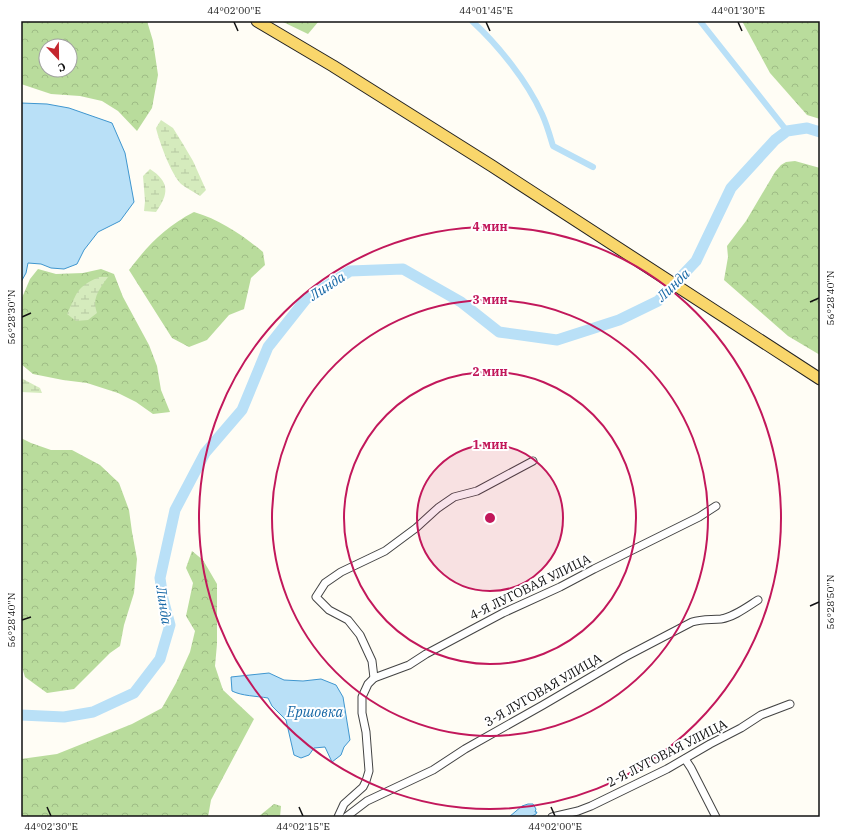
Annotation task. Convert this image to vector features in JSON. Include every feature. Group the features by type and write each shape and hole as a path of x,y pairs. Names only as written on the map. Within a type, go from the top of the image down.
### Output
{"main road":[{"path":"257,21 340,70 492,166 820,379"}],"street":[{"path":"338,817 344,804 362,787 369,771 366,732 362,713 362,697 368,684 374,678 372,661 360,635 348,620 329,610 316,597 325,583 341,572 385,551 454,497 477,491 533,461"},
{"name":"4-Я ЛУГОВАЯ УЛИЦА","path":"374,678 409,665 426,654 503,613 560,587 699,517 716,506"},
{"name":"3-Я ЛУГОВАЯ УЛИЦА","path":"346,817 367,801 433,770 465,749 625,657 692,622 701,619 724,618 742,610 758,600"},
{"name":"2-Я ЛУГОВАЯ УЛИЦА","path":"552,817 578,811 591,806 685,759 741,728 761,715 790,704"},
{"path":"685,759 716,817"}],"green space":[{"path":"21,21 147,21 153,41 158,75 152,108 137,131 118,111 102,101 80,96 51,94 21,84"},
{"path":"281,21 319,21 308,34"},
{"path":"742,21 820,21 820,119 807,115 770,73"},
{"path":"161,120 173,128 193,161 206,190 200,196 181,184 173,173 156,128"},
{"path":"795,161 820,168 820,355 788,336 724,280 728,257 727,246 746,221 775,172 786,162"},
{"path":"150,169 161,179 165,189 163,200 156,212 144,211 145,201 143,176"},
{"path":"194,212 213,219 247,240 263,252 265,265 251,278 244,309 229,315 207,340 189,347 172,338 129,270 158,237 174,224"},
{"path":"38,269 56,274 83,273 101,269 114,274 123,297 149,345 157,366 161,390 170,412 153,414 136,402 118,393 87,383 33,374 21,364 21,300 30,279"},
{"path":"99,277 108,277 97,294 95,302 97,313 88,320 76,321 67,314 78,291 85,284"},
{"path":"21,378 40,388 42,393 21,392"},
{"path":"21,438 51,450 72,450 100,465 119,483 129,510 137,559 134,593 124,625 120,646 110,653 74,689 47,693 25,677 21,664"},
{"path":"192,551 203,560 217,584 217,644 215,666 223,690 254,719 211,800 208,817 21,817 21,759 57,754 132,724 162,708 176,683 190,652 195,631 186,616 193,583 186,568"},
{"path":"274,804 281,806 280,817 258,817"}],"water":[{"path":"21,103 47,104 69,108 112,123 125,153 134,202 120,221 98,232 84,250 77,264 64,269 28,263 26,273 21,282"},
{"name":"Ершовка","path":"269,673 284,680 303,681 321,679 336,685 343,697 350,740 344,747 341,755 332,762 325,747 314,748 309,755 301,758 294,755 286,720 272,706 268,698 245,695 232,691 231,677"},
{"path":"533,804 536,809 535,812 537,812 536,814 530,817 509,817 522,806"}],"waterway":[{"path":"472,21 512,64 529,89 544,118 553,146 593,167"},
{"path":"700,21 787,131"},
{"name":"Линда","path":"21,715 64,717 93,712 134,693 160,659 170,625 163,599 160,578 175,510 205,453 242,410 268,347 306,299 350,271 403,269 461,302 499,332 557,340 619,320 658,301 696,261 731,188 775,140 787,131 807,128 820,132"}]}
